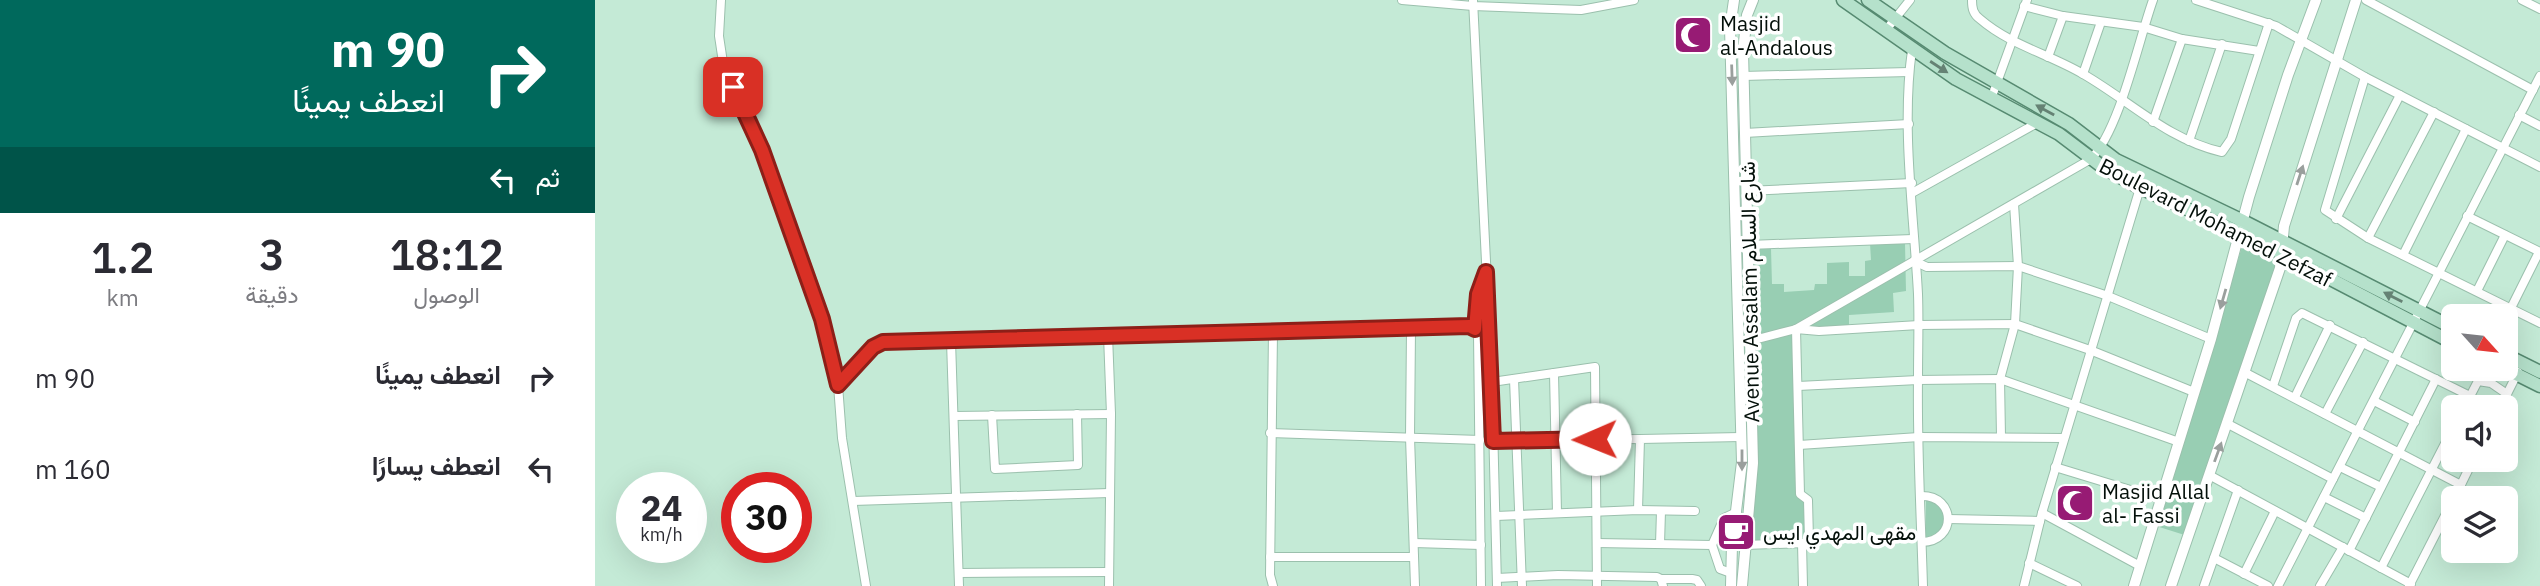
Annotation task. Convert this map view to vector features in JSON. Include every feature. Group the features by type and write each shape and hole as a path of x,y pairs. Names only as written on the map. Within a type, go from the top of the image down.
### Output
{"main road":[{"name":"Boulevard Mohamed Zefzaf","path":"1843,0 1912,50 1991,99 2070,142 2091,159 2140,188 2242,227"},
{"name":"Boulevard Mohamed Zefzaf","path":"1868,0 1997,85 2069,124 2116,160 2417,317 2441,334"},
{"name":"Boulevard Mohamed Zefzaf","path":"2417,317 2441,324"},
{"path":"2518,369 2540,371"},
{"path":"2518,371 2540,386"}],"street":[{"path":"720,0 719,36 724,69 762,150 822,319 838,385 842,438 866,586"},
{"path":"1402,0 1545,10 1581,10 1603,3 1634,0"},
{"name":"Avenue Assalam شارع السلام","path":"1734,0 1730,28 1741,437 1745,490 1742,586"},
{"name":"Avenue Assalam شارع السلام","path":"1731,586 1737,512 1753,463 1744,29 1753,0"},
{"path":"1886,30 1910,0"},
{"path":"1972,0 1977,17 2011,41 2083,74 2153,122 2189,141 2222,152 2228,147 2269,23"},
{"path":"1739,342 1796,329 2091,159 2101,149 2153,0"},
{"path":"2196,0 2217,3 2269,23 2400,95 2540,167"},
{"path":"2134,586 2211,340 2242,227 2300,41 2316,0"},
{"path":"2175,584 2270,298 2284,226 2356,0"},
{"path":"2366,0 2533,90"},
{"path":"2522,0 2540,9"},
{"path":"1473,3 1492,382 1497,582 1522,582 1557,575 1597,582 1662,583 1692,579 1697,580 1701,586"},
{"path":"1991,99 2026,3 2063,16 2143,27 2182,39 2259,51"},
{"path":"2048,57 2063,16"},
{"path":"2083,74 2101,22"},
{"path":"2153,122 2182,39"},
{"path":"2189,141 2222,44"},
{"path":"1912,50 1909,72 1909,124 1919,325 1917,380 1923,586"},
{"path":"1744,76 1909,72"},
{"path":"2365,76 2325,210 2368,238 2502,304"},
{"path":"2279,586 2540,76"},
{"path":"2336,219 2400,95"},
{"path":"2368,238 2434,112"},
{"path":"2519,115 2540,126"},
{"path":"1912,193 2037,123"},
{"path":"1745,133 1909,124"},
{"path":"2403,255 2466,130"},
{"path":"1747,191 1912,183"},
{"path":"2024,586 2055,467 2140,188"},
{"path":"2001,438 2000,379 2015,324 2018,267 2014,204"},
{"path":"2467,216 2540,252 2514,304"},
{"path":"2477,291 2505,235"},
{"path":"1749,245 1913,239"},
{"path":"1914,261 1927,267 2018,267 2108,296 2211,340"},
{"path":"1475,329 1478,294 1486,272"},
{"path":"2518,312 2540,323"},
{"path":"2273,386 2299,315 2305,313 2468,395"},
{"path":"1796,329 1819,331 1919,325 2015,324 2090,350 2194,392"},
{"path":"838,385 873,347 883,342 1469,326 1478,334 1481,586"},
{"path":"2294,397 2330,326"},
{"path":"1411,329 1410,437 1415,586"},
{"path":"1745,545 1807,543 1809,540 1808,500 1800,494 1796,329"},
{"path":"1273,332 1269,575 1273,586"},
{"path":"1108,335 1111,414 1109,586"},
{"path":"951,341 959,586"},
{"path":"2325,414 2363,342"},
{"path":"1492,382 1595,367 1597,582"},
{"path":"2244,372 2461,485 2467,472"},
{"path":"1554,373 1557,513"},
{"path":"1514,379 1522,582"},
{"path":"1798,386 2000,379 2179,442"},
{"path":"2320,586 2366,518 2436,379"},
{"path":"2471,395 2478,381 2491,383 2507,394 2511,382"},
{"path":"2374,401 2414,422"},
{"path":"992,415 995,470 1078,465 1077,414"},
{"path":"954,415 1111,414"},
{"path":"2228,424 2333,479"},
{"path":"1271,433 1480,440"},
{"path":"1493,441 1741,437"},
{"path":"1799,445 1919,437 2064,438"},
{"path":"1638,510 1640,439"},
{"path":"2381,568 2441,453"},
{"path":"2055,467 2160,499"},
{"path":"2340,467 2381,487"},
{"path":"2209,475 2410,585 2441,525"},
{"path":"2204,586 2238,490"},
{"path":"853,501 1109,493"},
{"path":"1922,496 1939,500 1948,519 1940,536 1922,542"},
{"path":"2324,498 2366,518"},
{"path":"1496,516 1638,510 1695,511"},
{"path":"1660,544 1661,511"},
{"path":"2244,574 2275,511"},
{"path":"1731,573 1720,569 1712,545 1724,518 1737,512"},
{"path":"1948,519 2041,517 2140,566"},
{"path":"1597,542 1712,545"},
{"path":"1415,543 1481,545"},
{"path":"1802,543 1803,586"},
{"path":"1270,557 1414,557"},
{"path":"2214,558 2268,586"},
{"path":"2029,563 2077,586"},
{"path":"959,573 1109,572"},
{"path":"1557,575 1558,586"}],"green space":[{"path":"2245,237 2284,257 2191,537 2156,526"},
{"path":"1918,242 1905,243 1906,291 1893,293 1894,312 1849,315 1849,326 1796,329 1802,498 1808,498 1809,543 1745,545 1751,491 1749,245 1771,249 1772,284 1784,284 1784,292 1814,290 1815,284 1827,284 1827,263 1849,262 1849,276 1865,276 1865,261 1871,260 1870,243"},
{"path":"1926,498 1941,507 1943,521 1940,533 1926,540"}],"place":[{"name":"Masjid al-Andalous","path":"1693,35"},
{"name":"Masjid Allal al- Fassi","path":"2075,503"},
{"name":"مقهى المهدي ايس","path":"1736,532"}],"route":[{"path":"733,87 762,150 822,319 838,385 873,347 883,342 1469,326 1475,329 1478,294 1486,272 1493,441 1595,439"}]}
